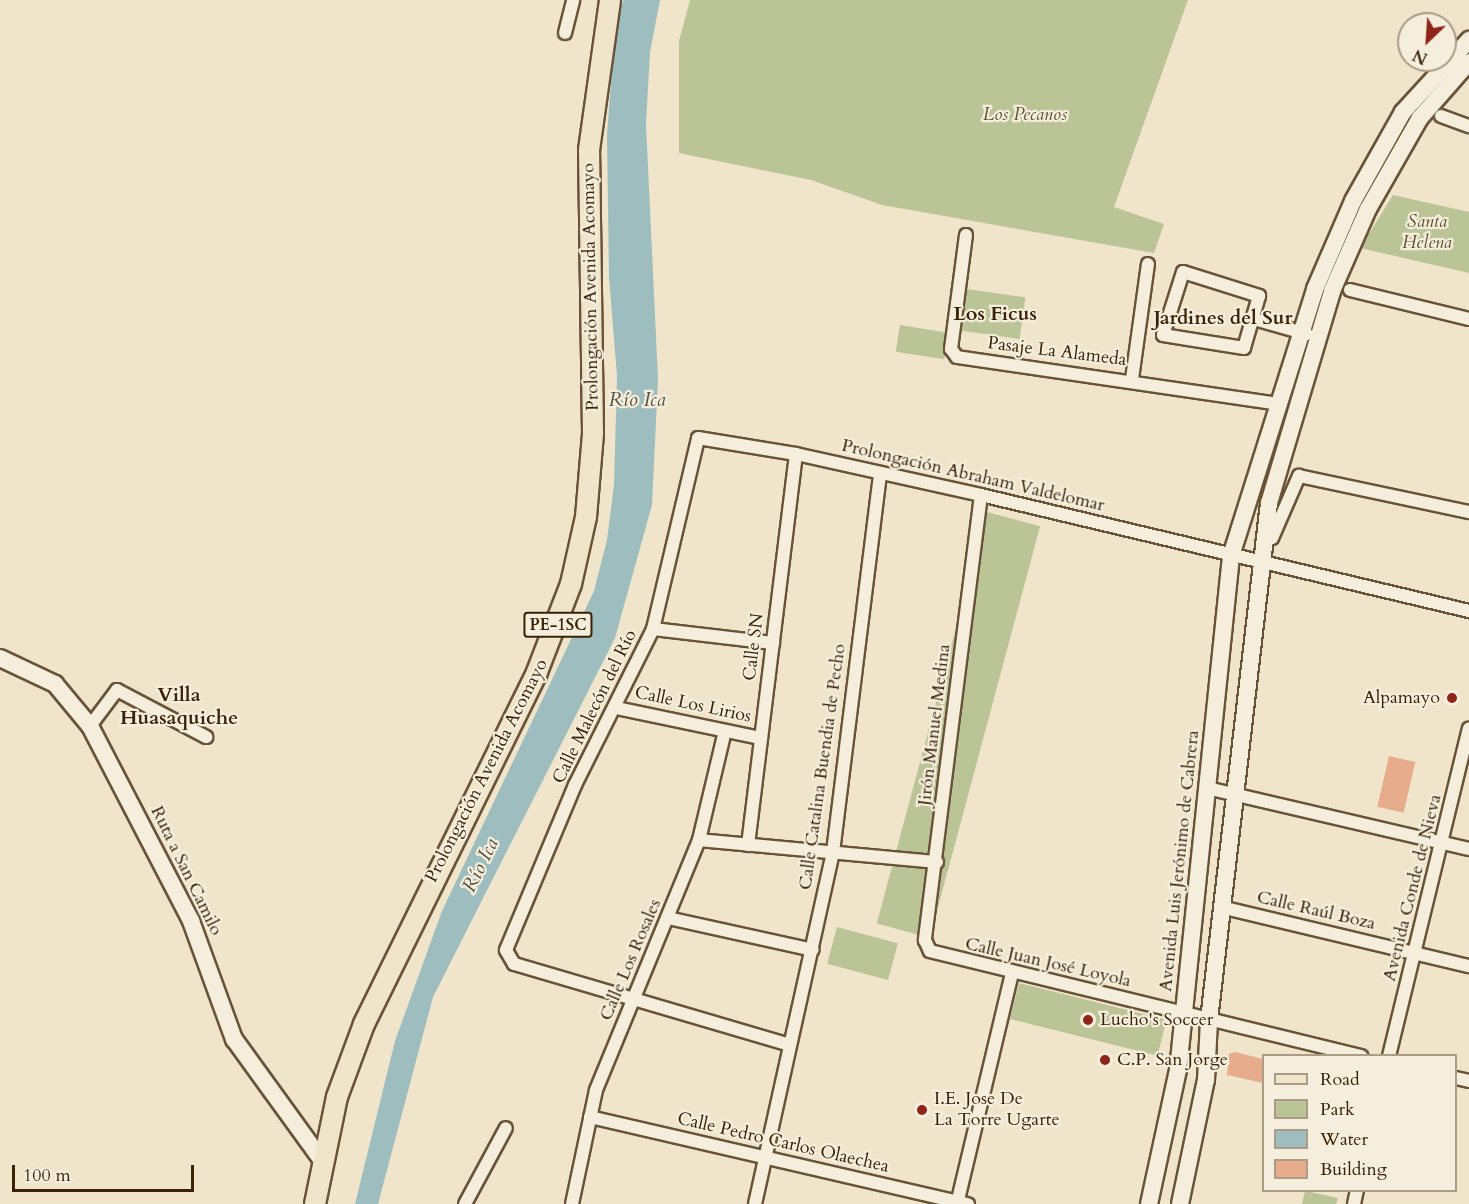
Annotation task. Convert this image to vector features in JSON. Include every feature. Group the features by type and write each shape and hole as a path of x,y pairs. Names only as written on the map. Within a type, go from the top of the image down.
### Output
{"main road":[{"name":"Prolongación Avenida Acomayo","path":"315,1204 337,1097 364,1024 537,672 571,584 592,454 589,150 610,0"}],"street":[{"path":"565,33 573,0"},
{"name":"Avenida Luis Jerónimo de Cabrera","path":"1149,1204 1171,1115 1231,556 1300,333 1353,201 1403,112 1469,40"},
{"path":"1180,1204 1206,1080 1209,1020 1224,908 1259,563 1269,503 1332,291 1368,209 1420,118 1469,62"},
{"path":"1441,116 1469,126"},
{"name":"Pasaje La Alameda","path":"966,235 951,349 957,357 1132,379 1278,404"},
{"path":"1132,379 1148,264"},
{"path":"1183,272 1258,296 1254,319 1244,348 1163,335 1183,272"},
{"path":"1350,290 1469,319"},
{"path":"1254,319 1318,336"},
{"name":"Prolongación Abraham Valdelomar","path":"705,438 796,454 981,495 1259,563 1469,611"},
{"name":"Calle Malecón del Río","path":"632,1003 514,964 507,954 506,944 575,785 617,708 653,629 696,440 705,438"},
{"name":"Calle SN","path":"748,844 796,454"},
{"name":"Calle Catalina Buendia de Pecho","path":"755,1204 833,852 880,473"},
{"path":"1262,543 1272,538 1299,476 1469,512"},
{"name":"Jirón Manuel Medina","path":"936,956 925,940 937,862 981,495"},
{"path":"653,629 772,643"},
{"name":"Ruta a San Camilo","path":"0,658 55,684 90,726 198,935 234,1039 323,1162"},
{"path":"90,726 117,690 206,737"},
{"name":"Calle Los Lirios","path":"617,708 761,738"},
{"name":"Avenida Conde de Nieva","path":"1390,1054 1416,954 1469,729"},
{"name":"Calle Los Rosales","path":"572,1204 590,1117 632,1003 699,840 725,730"},
{"path":"1207,788 1469,849"},
{"path":"699,840 937,862"},
{"name":"Calle Raúl Boza","path":"1224,908 1469,966"},
{"path":"668,918 813,950"},
{"name":"Calle Juan José Loyola","path":"936,956 1353,1054"},
{"path":"961,1203 1012,974"},
{"path":"632,1003 790,1045"},
{"name":"Calle Pedro Carlos Olaechea","path":"590,1117 961,1203"},
{"path":"465,1204 506,1128"}],"green space":[{"name":"Los Pecanos","path":"690,0 1188,0 1114,207 1164,224 1154,253 882,205 811,180 679,153 679,41"},
{"name":"Santa Helena","path":"1393,195 1469,212 1469,273 1360,248"},
{"path":"966,289 1025,297 1020,339 960,331"},
{"path":"900,325 948,333 944,359 896,352"},
{"path":"987,512 1040,526 930,938 877,923"},
{"path":"837,927 898,943 888,980 827,964"},
{"name":"Lucho's Soccer","path":"1019,983 1166,1020 1158,1056 1010,1019"},
{"path":"1305,1192 1338,1198 1336,1204 1302,1204"}],"water":[{"name":"Río Ica","path":"623,0 660,0 650,52 646,124 658,379 652,505 615,638 433,997 378,1204 355,1204 395,1041 442,911 594,591 607,540 614,485 617,376 609,277 607,135 614,44"}],"building":[{"path":"1389,756 1415,762 1404,813 1377,807"},
{"path":"1235,1052 1262,1059 1262,1083 1227,1075 1229,1054"}],"place":[{"name":"Alpamayo","path":"1452,698"},
{"name":"Lucho's Soccer","path":"1088,1020"},
{"name":"C.P. San Jorge","path":"1105,1060"},
{"name":"I.E. Jose De La Torre Ugarte","path":"922,1110"}],"district":[{"name":"Los Ficus","path":"995,313"},
{"name":"Jardines del Sur","path":"1223,317"},
{"name":"Villa Huasaquiche","path":"179,706"}]}
